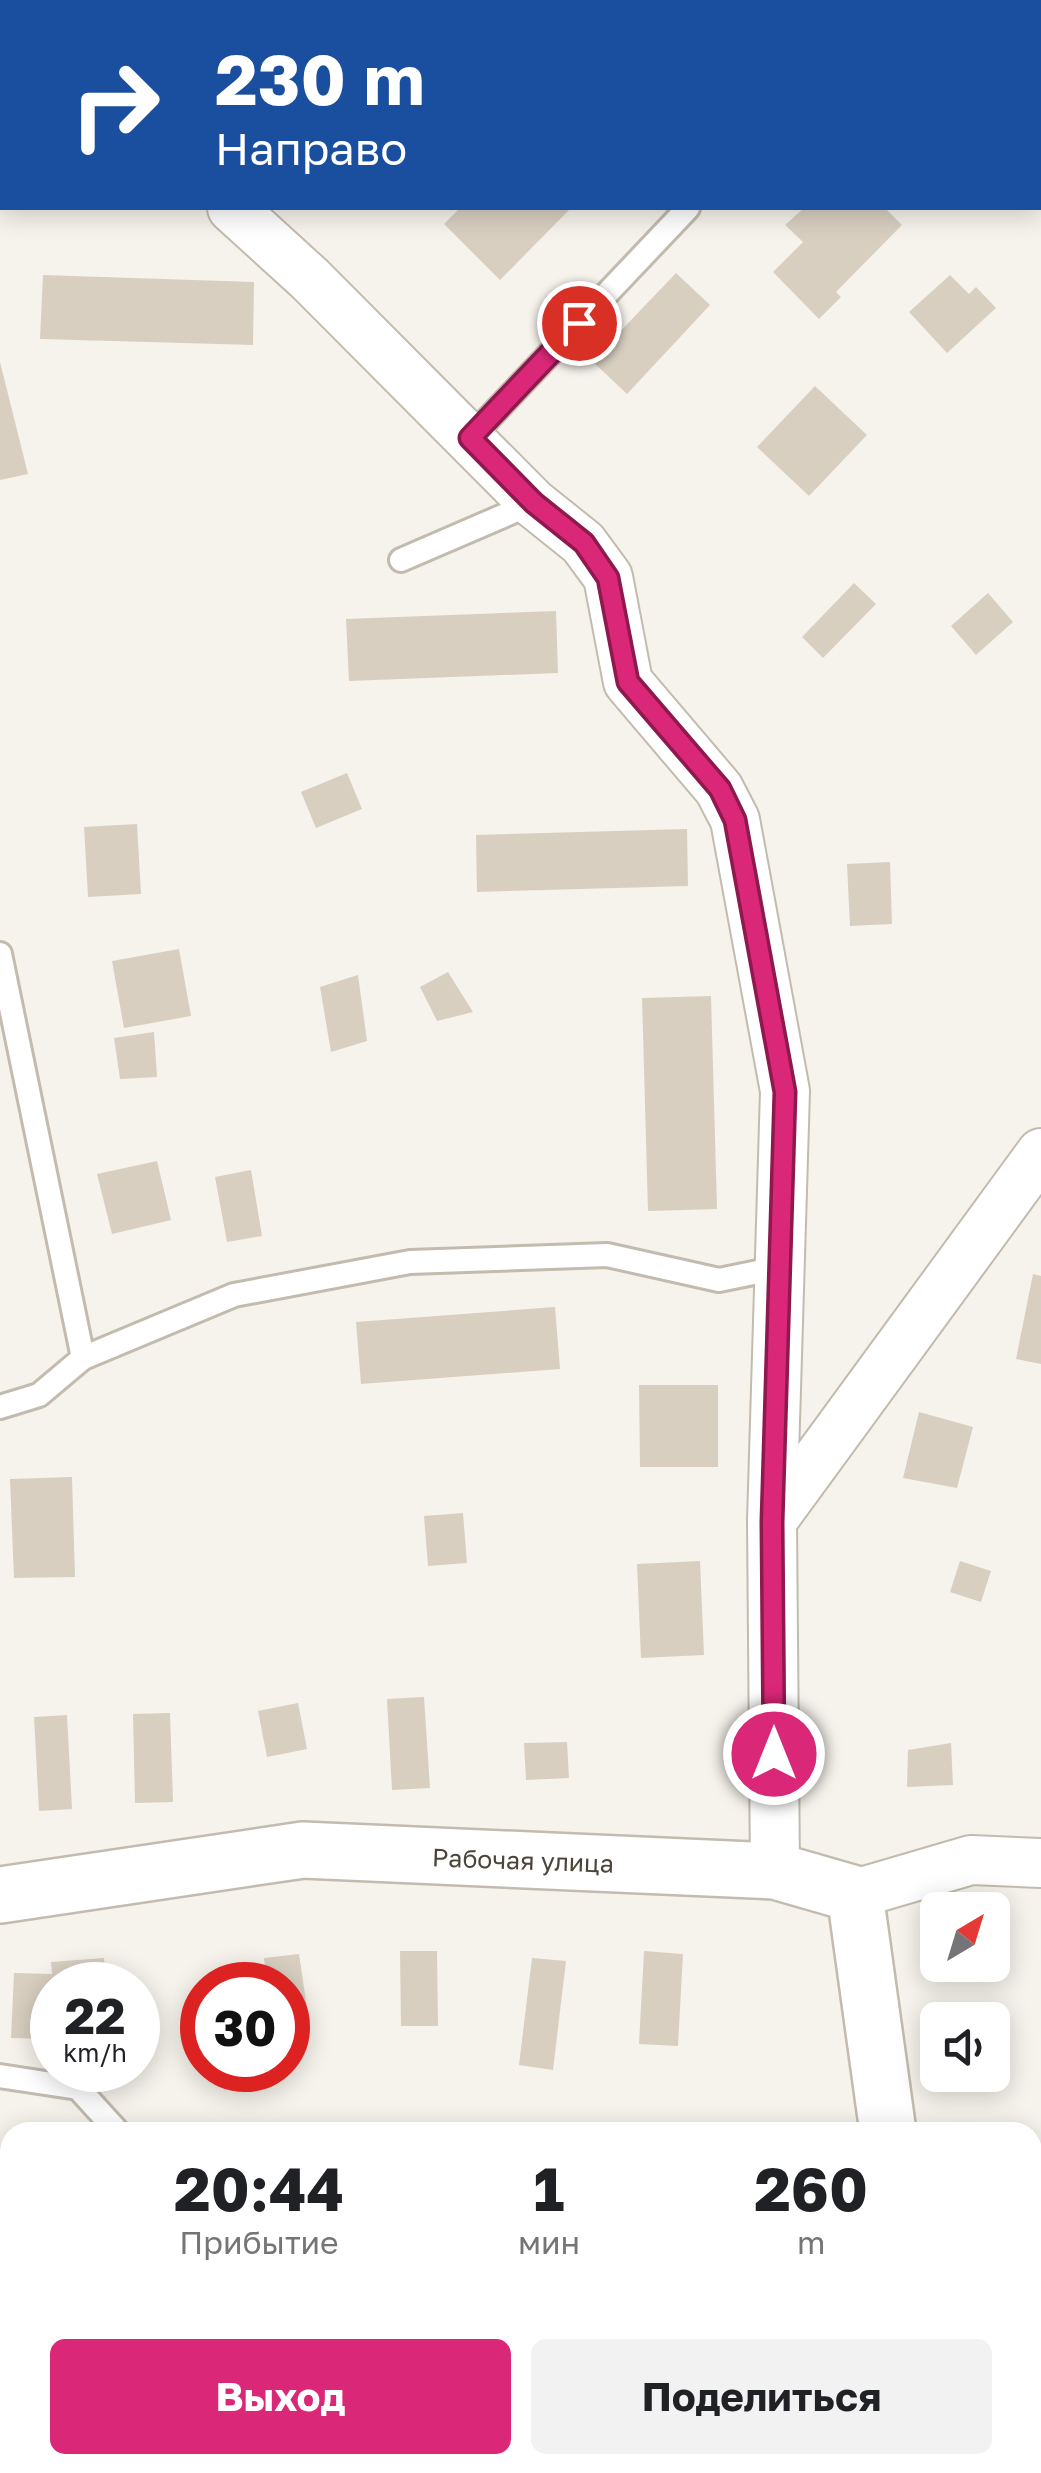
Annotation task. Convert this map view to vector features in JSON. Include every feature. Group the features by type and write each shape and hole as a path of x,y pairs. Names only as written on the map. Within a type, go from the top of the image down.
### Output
{"street":[{"path":"234,210 534,503 584,543 608,578 628,682 720,789 735,820 785,1092 772,1522 774,1871"},
{"path":"772,1522 1041,1153"},
{"name":"Рабочая улица","path":"0,1895 302,1850 774,1871 855,1894"},
{"path":"887,2122 855,1894 971,1860 1041,1863"}],"lane":[{"path":"470,438 686,210"},
{"path":"401,560 534,503"},
{"path":"0,954 83,1358"},
{"path":"0,1407 40,1395 83,1358 234,1295 410,1262 606,1255 720,1280 778,1268"},
{"path":"0,2076 78,2088 109,2122"}],"building":[{"path":"458,210 569,210 500,280 444,224"},
{"path":"802,210 887,210 902,225 836,292 841,297 819,319 773,272 803,242 785,225"},
{"path":"676,273 710,305 627,394 592,361"},
{"path":"43,275 254,282 253,345 40,339"},
{"path":"950,275 969,294 976,287 996,308 947,353 909,312"},
{"path":"0,362 28,474 0,480"},
{"path":"815,386 867,435 809,496 757,447"},
{"path":"854,583 876,604 823,658 802,637"},
{"path":"988,593 1013,622 976,655 951,626"},
{"path":"556,611 558,673 349,681 346,619"},
{"path":"347,773 362,809 316,828 301,792"},
{"path":"137,824 141,894 88,897 84,827"},
{"path":"687,829 688,886 477,892 476,835"},
{"path":"890,862 892,924 850,926 847,864"},
{"path":"179,949 191,1016 124,1028 112,961"},
{"path":"448,972 473,1012 437,1021 420,987"},
{"path":"358,975 367,1041 331,1052 320,987"},
{"path":"711,996 717,1209 648,1211 642,998"},
{"path":"154,1032 157,1077 120,1079 114,1038"},
{"path":"157,1161 171,1220 112,1234 97,1174"},
{"path":"251,1170 262,1236 227,1242 215,1177"},
{"path":"1033,1274 1041,1276 1041,1364 1016,1359"},
{"path":"555,1307 560,1369 361,1384 356,1322"},
{"path":"639,1385 718,1385 718,1467 640,1467"},
{"path":"919,1412 973,1427 957,1488 903,1478"},
{"path":"72,1477 75,1577 14,1578 10,1479"},
{"path":"463,1513 467,1563 428,1566 424,1516"},
{"path":"700,1561 704,1655 641,1658 637,1564"},
{"path":"960,1561 991,1571 981,1602 950,1592"},
{"path":"424,1697 430,1788 392,1790 387,1699"},
{"path":"298,1703 307,1749 267,1757 258,1711"},
{"path":"170,1713 173,1802 135,1803 133,1714"},
{"path":"67,1715 72,1809 39,1811 34,1717"},
{"path":"567,1742 569,1778 526,1780 524,1743"},
{"path":"951,1743 953,1785 907,1787 908,1750"},
{"path":"400,1951 437,1951 438,2026 401,2026"},
{"path":"644,1951 683,1954 678,2046 639,2044"},
{"path":"299,1954 300,1962 264,1962 264,1958"},
{"path":"104,1958 104,1962 51,1962"},
{"path":"532,1958 566,1961 553,2070 519,2065"},
{"path":"14,1973 30,1973 30,2038 11,2038"}],"route":[{"path":"579,323 470,438 534,503 584,543 608,578 628,682 720,789 735,820 785,1092 772,1522 774,1754"}]}
